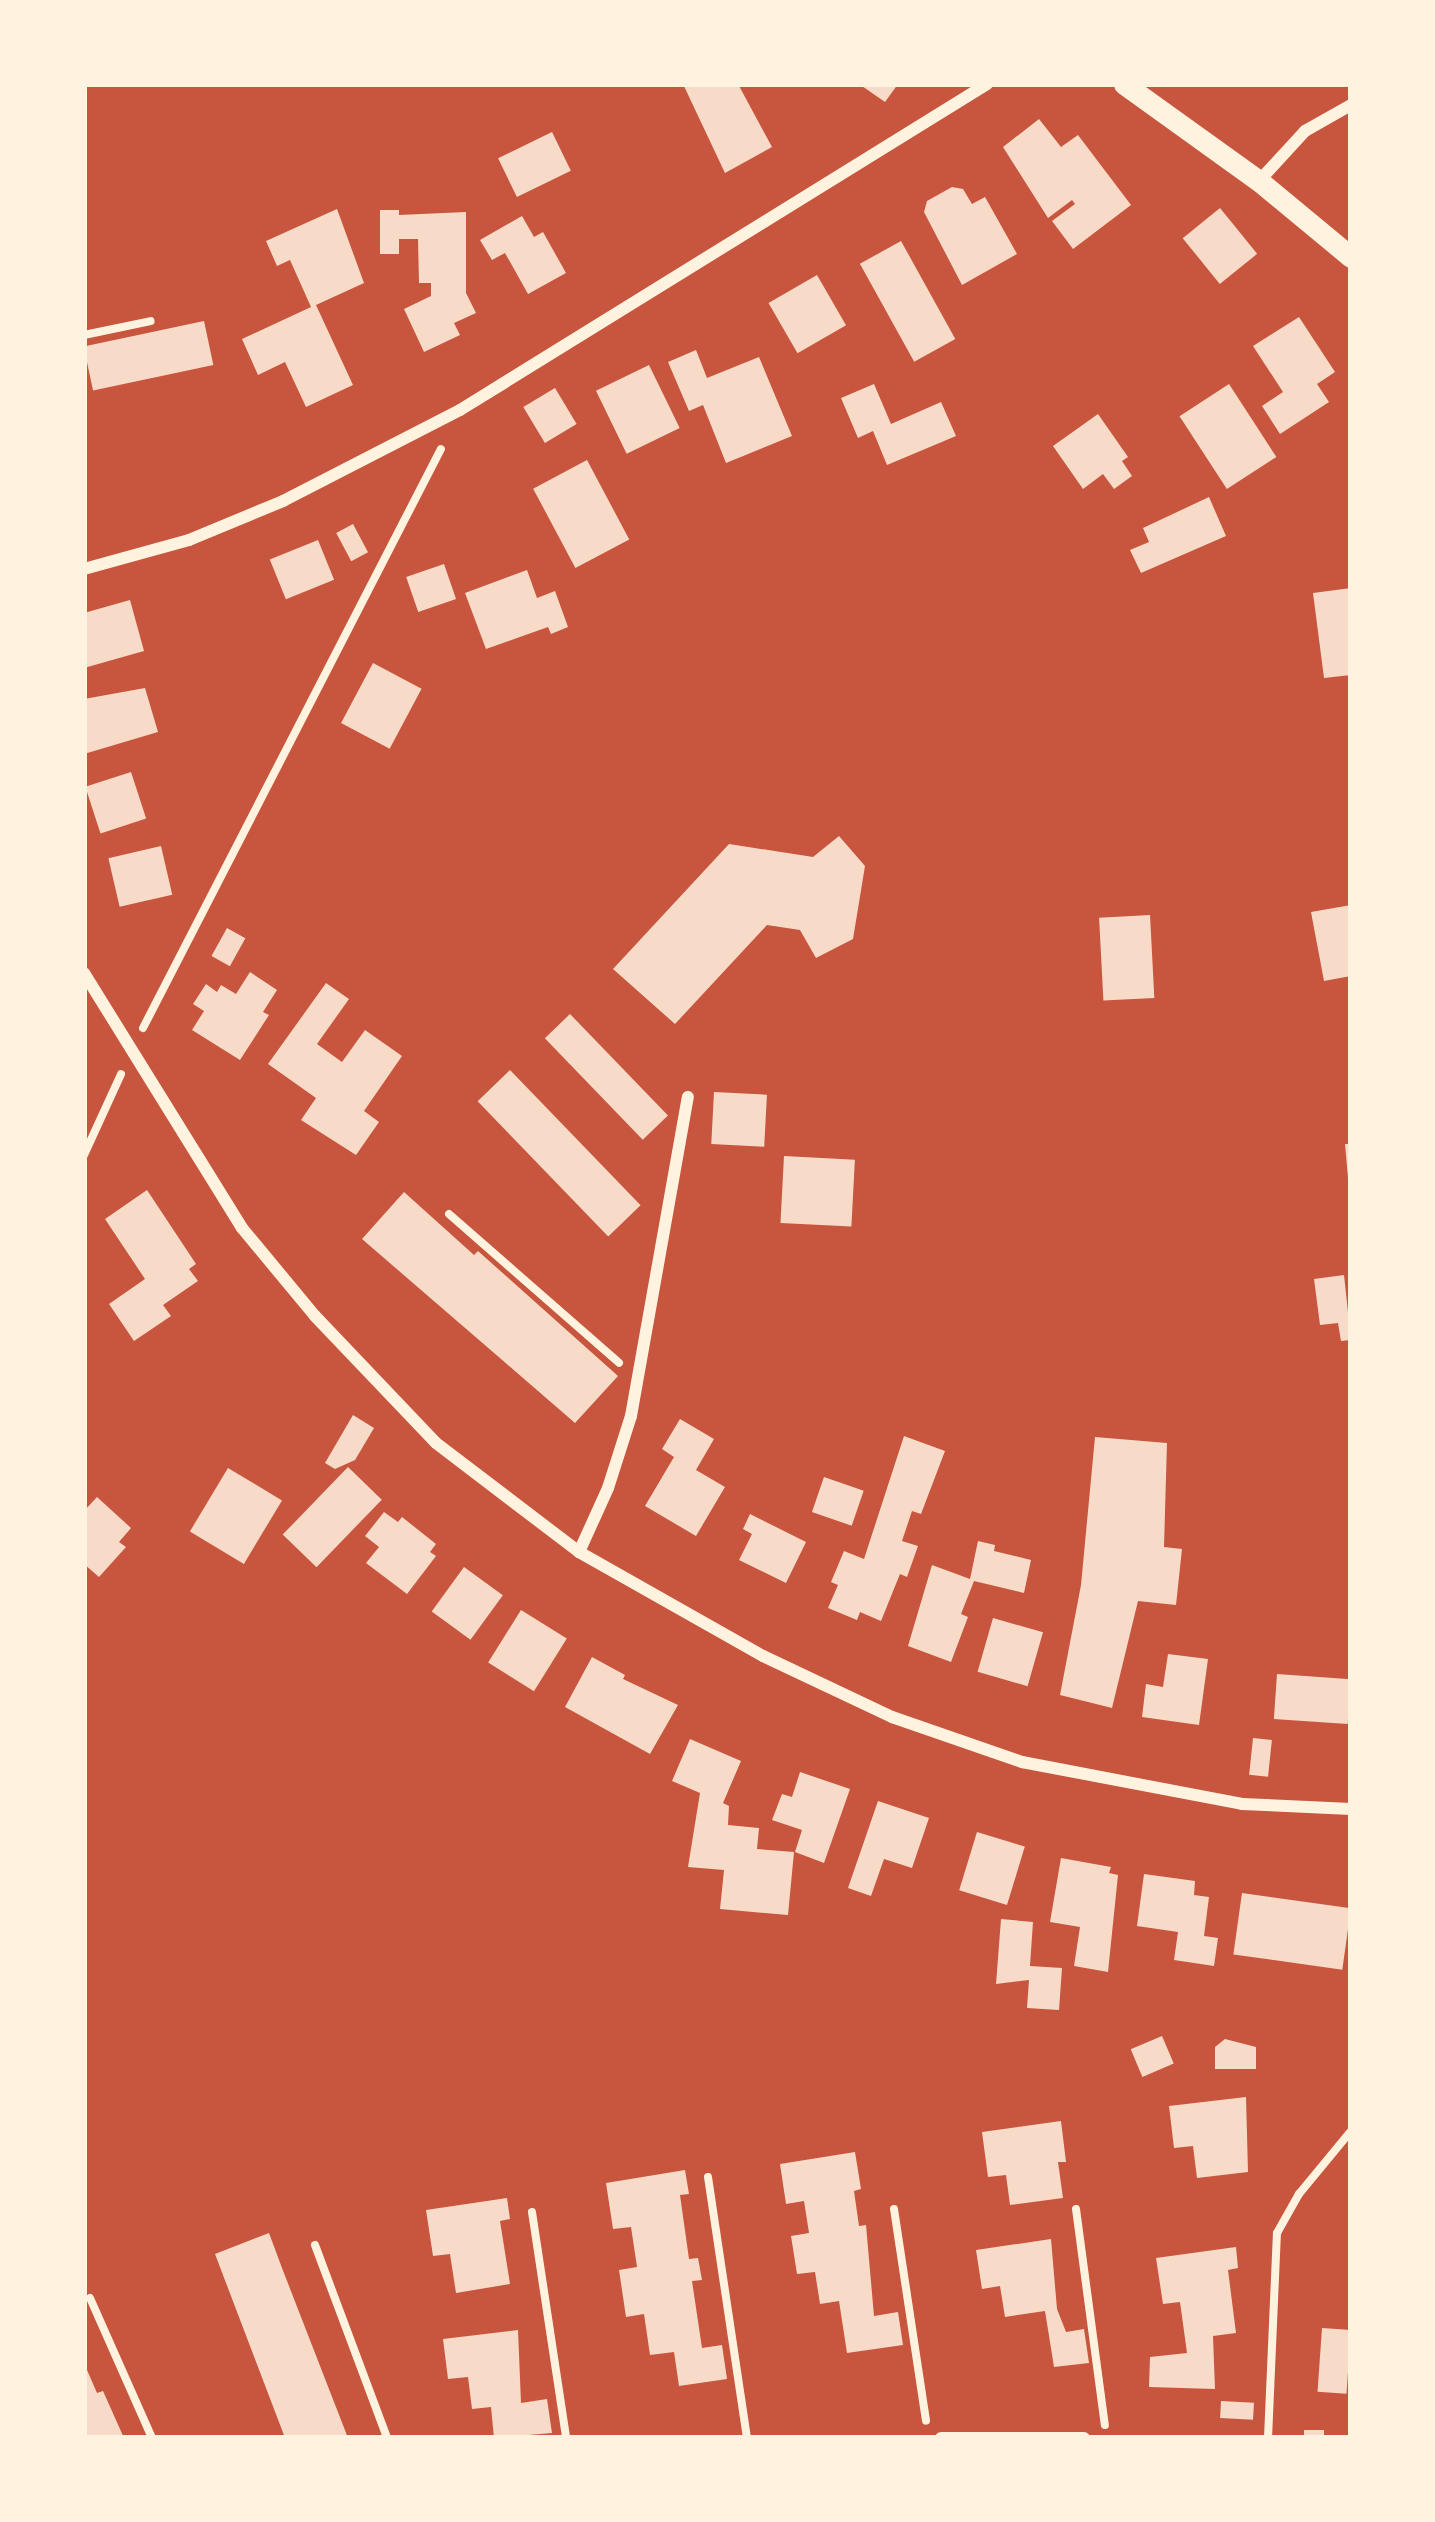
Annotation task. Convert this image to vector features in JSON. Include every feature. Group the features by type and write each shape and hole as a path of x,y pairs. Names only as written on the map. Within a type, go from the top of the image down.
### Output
{"street":[{"path":"84,569 189,540 284,502 460,410 988,84"},
{"path":"1124,84 1259,182 1351,257"},
{"path":"1259,182 1305,130 1351,105"},
{"path":"84,974 242,1228 315,1316 436,1443 579,1552 828,1687 892,1717 1022,1762 1242,1804 1351,1809"},
{"path":"579,1552 608,1488 638,1380 688,1096"},
{"path":"940,2438 1084,2438"}],"path":[{"path":"84,335 151,321"},
{"path":"84,1155 131,1048 289,753 460,410"},
{"path":"448,1214 638,1380"},
{"path":"1268,2438 1276,2233 1299,2194 1351,2131"},
{"path":"708,2177 746,2438"},
{"path":"894,2209 928,2438"},
{"path":"1076,2209 1106,2411 1105,2438"},
{"path":"532,2212 566,2438"},
{"path":"315,2245 387,2438"},
{"path":"90,2298 152,2438"}],"building":[{"path":"683,84 738,84 772,147 725,173"},
{"path":"859,84 898,84 885,102"},
{"path":"1039,119 1061,147 1078,135 1131,205 1073,249 1052,221 1075,204 1072,200 1048,218 1003,147"},
{"path":"552,132 571,171 517,197 498,158"},
{"path":"952,187 963,189 972,204 985,197 1017,254 962,285 924,212 927,201"},
{"path":"1220,208 1257,254 1220,284 1183,238"},
{"path":"337,209 364,283 316,305 353,385 306,407 285,362 258,375 242,339 311,307 290,260 277,266 266,241"},
{"path":"380,210 399,210 399,215 466,212 466,293 476,313 454,323 460,335 424,352 404,309 431,296 431,283 419,283 418,239 399,239 399,254 380,254"},
{"path":"522,216 534,237 543,232 566,273 528,294 505,253 492,260 480,240"},
{"path":"901,241 955,339 914,362 860,264"},
{"path":"817,275 846,325 798,353 769,303"},
{"path":"1299,317 1335,372 1317,384 1329,402 1280,434 1262,406 1283,392 1253,346"},
{"path":"204,321 213,365 93,391 84,347"},
{"path":"696,350 707,378 759,357 792,436 726,463 703,405 689,411 668,362"},
{"path":"649,365 680,428 627,454 596,391"},
{"path":"874,384 891,424 941,402 956,436 887,465 873,431 858,438 841,398"},
{"path":"1229,384 1276,457 1227,489 1180,416"},
{"path":"555,388 577,424 545,443 523,407"},
{"path":"1098,414 1128,457 1122,461 1132,476 1114,489 1103,474 1083,489 1053,446"},
{"path":"587,460 629,539 575,568 533,489"},
{"path":"1209,497 1226,536 1141,573 1130,550 1149,542 1143,528"},
{"path":"353,524 368,552 351,561 336,533"},
{"path":"318,540 334,580 286,599 270,559"},
{"path":"444,564 456,599 418,612 406,577"},
{"path":"527,570 537,598 555,591 568,627 551,634 548,627 486,649 465,593"},
{"path":"1351,588 1351,675 1324,678 1313,593"},
{"path":"130,600 144,651 84,668 84,613"},
{"path":"373,663 422,689 390,749 341,723"},
{"path":"145,688 158,732 84,754 84,699"},
{"path":"131,772 146,819 100,833 85,787"},
{"path":"839,836 865,866 853,939 816,958 800,930 767,925 675,1024 613,969 729,844 813,857"},
{"path":"161,846 172,895 120,907 108,858"},
{"path":"1351,905 1351,976 1324,981 1311,912"},
{"path":"1150,915 1154,998 1103,1001 1099,918"},
{"path":"227,928 245,938 230,966 211,956"},
{"path":"250,972 277,990 263,1012 269,1015 240,1060 192,1030 204,1011 193,1004 206,984 217,992 221,985 236,994"},
{"path":"326,983 349,999 317,1044 342,1062 365,1030 402,1056 364,1111 379,1122 356,1155 301,1120 316,1098 268,1064"},
{"path":"570,1014 668,1115 643,1140 545,1038"},
{"path":"510,1070 641,1205 608,1236 478,1101"},
{"path":"714,1092 767,1095 764,1147 711,1144"},
{"path":"1345,1144 1351,1144 1351,1178 1348,1178"},
{"path":"784,1156 855,1160 851,1227 780,1223"},
{"path":"147,1190 196,1264 189,1269 198,1281 163,1305 171,1316 134,1341 109,1304 145,1279 105,1219"},
{"path":"404,1192 618,1376 575,1423 362,1239"},
{"path":"1344,1275 1351,1340 1341,1341 1338,1323 1320,1325 1314,1279"},
{"path":"353,1415 374,1428 355,1460 335,1469 325,1463"},
{"path":"680,1419 714,1439 696,1470 725,1487 696,1536 645,1506 674,1457 662,1449"},
{"path":"904,1436 945,1451 921,1514 912,1511 902,1541 918,1546 907,1577 900,1574 881,1621 860,1612 857,1620 828,1608 838,1585 831,1582 844,1551 864,1559"},
{"path":"1095,1437 1167,1443 1164,1547 1182,1549 1176,1605 1138,1601 1112,1708 1060,1695 1081,1585"},
{"path":"348,1467 382,1500 317,1567 283,1535"},
{"path":"228,1468 282,1500 244,1564 190,1531"},
{"path":"824,1477 864,1491 852,1526 812,1512"},
{"path":"97,1497 131,1528 119,1542 126,1547 99,1577 84,1564 84,1511"},
{"path":"384,1512 398,1522 402,1517 436,1544 430,1552 436,1556 407,1594 366,1563 379,1547 365,1536"},
{"path":"750,1514 806,1542 786,1583 739,1560 752,1534 743,1529"},
{"path":"978,1541 995,1545 994,1551 1031,1560 1024,1593 974,1581 961,1614 968,1617 951,1662 908,1646 932,1565 970,1579"},
{"path":"464,1567 503,1595 471,1640 432,1611"},
{"path":"521,1610 567,1639 534,1691 488,1663"},
{"path":"993,1618 1043,1632 1028,1686 978,1672"},
{"path":"1168,1654 1208,1659 1199,1725 1142,1717 1146,1684 1163,1687"},
{"path":"592,1657 625,1675 623,1679 678,1705 650,1754 565,1707"},
{"path":"1277,1674 1351,1679 1348,1724 1274,1719"},
{"path":"1253,1738 1272,1740 1268,1777 1249,1775"},
{"path":"690,1739 741,1761 723,1803 729,1806 728,1825 759,1828 757,1849 794,1852 788,1915 720,1909 724,1870 688,1867 700,1793 672,1781"},
{"path":"800,1772 850,1789 824,1863 795,1852 802,1830 772,1820 782,1794 792,1797"},
{"path":"878,1801 929,1818 912,1868 884,1859 871,1896 848,1888"},
{"path":"977,1832 1025,1847 1007,1905 959,1890"},
{"path":"1061,1858 1111,1867 1109,1873 1118,1875 1108,1972 1074,1966 1080,1927 1050,1922"},
{"path":"1144,1874 1195,1881 1194,1895 1209,1897 1204,1936 1218,1938 1214,1966 1174,1960 1178,1932 1137,1926"},
{"path":"1242,1893 1351,1908 1342,1970 1233,1954"},
{"path":"1001,1919 1033,1922 1030,1966 1062,1968 1059,2010 1027,2008 1029,1980 996,1984"},
{"path":"1162,2036 1174,2064 1142,2077 1131,2049"},
{"path":"1225,2039 1256,2047 1256,2069 1215,2069 1215,2047"},
{"path":"1246,2097 1248,2172 1197,2178 1193,2146 1174,2148 1169,2106"},
{"path":"1061,2121 1066,2162 1058,2162 1063,2198 1010,2205 1006,2175 988,2177 982,2132"},
{"path":"855,2152 861,2189 854,2191 859,2226 866,2225 874,2316 898,2312 903,2345 847,2353 839,2301 820,2304 815,2272 797,2274 791,2236 809,2233 804,2201 786,2204 780,2164"},
{"path":"685,2170 689,2194 680,2195 689,2259 698,2258 702,2280 692,2281 702,2348 722,2345 727,2379 679,2386 674,2352 650,2355 644,2314 626,2317 619,2270 637,2267 631,2227 613,2229 606,2183"},
{"path":"507,2198 510,2219 500,2221 510,2284 456,2293 450,2254 433,2256 426,2210"},
{"path":"269,2233 348,2438 285,2438 215,2254"},
{"path":"1051,2239 1057,2309 1066,2332 1084,2329 1089,2363 1054,2367 1045,2311 1005,2317 1000,2286 982,2289 976,2250"},
{"path":"1236,2247 1238,2268 1228,2270 1236,2333 1213,2336 1215,2389 1149,2387 1150,2357 1187,2353 1180,2302 1163,2304 1156,2258"},
{"path":"1322,2328 1351,2330 1346,2394 1318,2392"},
{"path":"518,2330 521,2403 547,2399 552,2433 494,2438 491,2407 472,2409 468,2377 448,2379 443,2339"},
{"path":"84,2363 97,2393 103,2391 124,2438 84,2438"},
{"path":"1221,2401 1254,2403 1253,2420 1220,2418"},
{"path":"1304,2430 1324,2430 1324,2438 1304,2438"}]}
